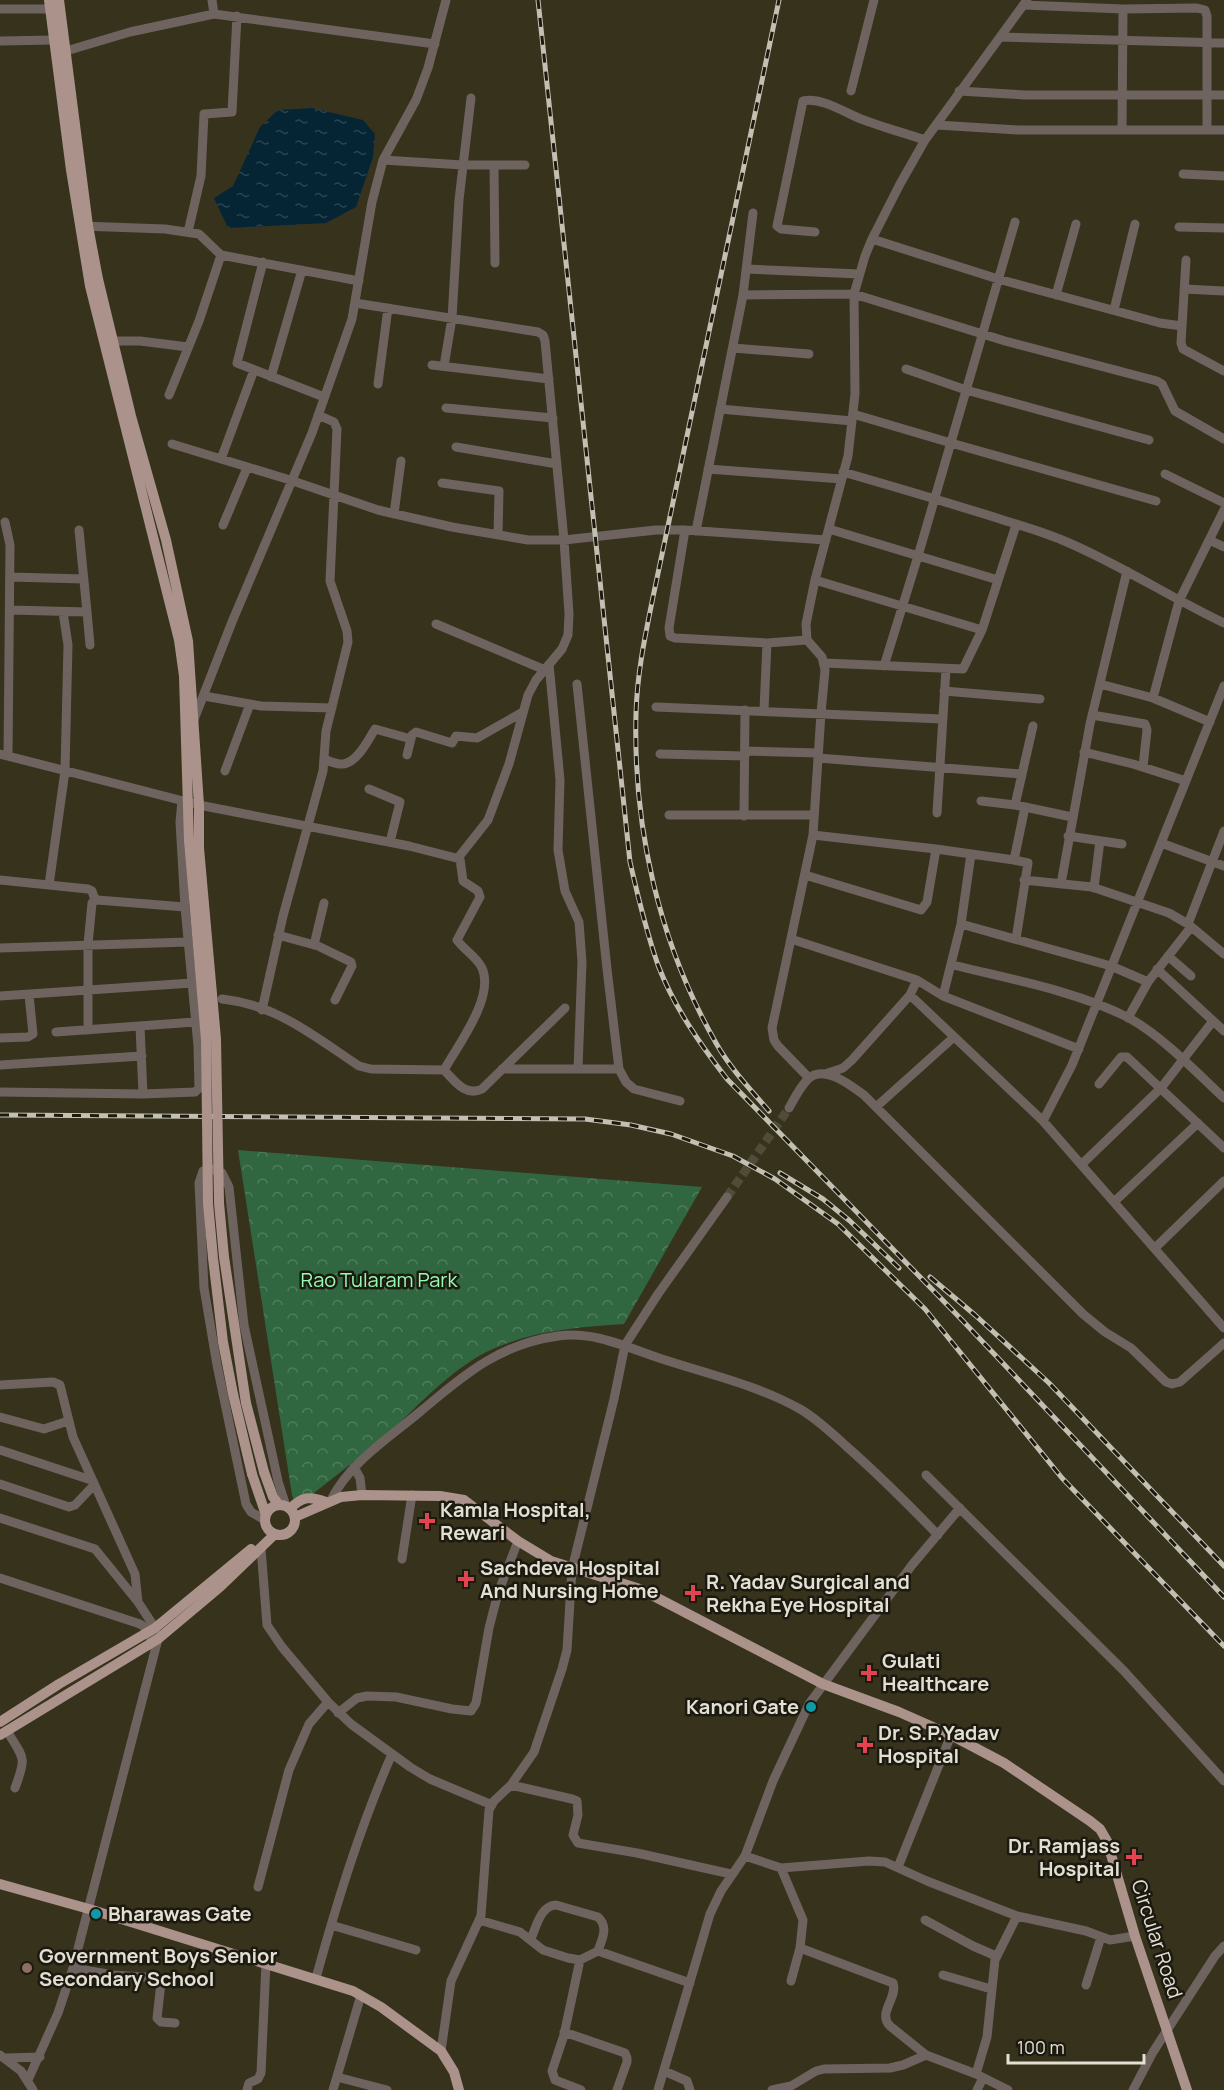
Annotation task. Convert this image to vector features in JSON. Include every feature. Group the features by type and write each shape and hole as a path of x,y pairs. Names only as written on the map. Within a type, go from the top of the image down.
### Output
{"main road":[{"path":"50,4 84,226 131,416 166,540 188,641 194,721 190,803 189,840 206,1040 208,1203 213,1258 223,1342 252,1474 269,1525 284,1535 291,1530 288,1509 273,1497 246,1403 224,1257 219,1203 216,1039 199,848 190,803 184,676 179,640 90,286 84,226 66,51 59,0"},
{"name":"Circular Road","path":"288,1509 303,1498 312,1497 328,1501 362,1495 412,1495 454,1497 464,1500 518,1541 551,1561 640,1589 823,1684 900,1712 951,1735 1004,1763 1100,1829 1107,1841 1135,1936 1187,2090"},
{"path":"2,1729 198,1606 261,1548 269,1525 271,1508 288,1509"},
{"path":"153,1635 224,1572 269,1525"},
{"path":"0,1884 316,1978 362,1995 441,2051 454,2072 459,2090"}],"street":[{"path":"212,0 214,14"},
{"path":"186,740 318,415 352,319 372,202 383,160 416,100 428,68 446,0"},
{"path":"851,91 874,0"},
{"path":"809,1078 778,1046 773,1035 775,1008 813,835 825,670 822,657 807,640 806,624 815,580 843,476 855,394 854,294 872,239 925,140 1025,2 1123,9 1197,8 1205,10 1207,16 1207,130"},
{"path":"0,9 50,4"},
{"path":"1122,129 1123,9"},
{"path":"66,51 130,32 214,14 435,44"},
{"path":"188,232 201,176 204,114 232,112 237,16"},
{"path":"1000,37 1224,43"},
{"path":"0,41 54,40"},
{"path":"959,91 1025,95 1224,96"},
{"path":"444,366 452,318 459,200 471,98"},
{"path":"815,232 781,229 777,226 802,101 809,100 838,108 925,140"},
{"path":"937,125 1018,130 1224,130"},
{"path":"383,160 463,165 525,165"},
{"path":"494,165 495,263"},
{"path":"1183,174 1224,176"},
{"path":"696,531 743,295 753,213"},
{"path":"884,666 1015,222"},
{"path":"1056,295 1076,224"},
{"path":"1114,310 1135,225"},
{"path":"84,226 165,229 199,234 222,255 359,281"},
{"path":"1179,227 1224,228"},
{"path":"872,239 998,279 1161,323 1182,326"},
{"path":"169,395 222,255"},
{"path":"1186,260 1181,343 1183,349 1224,371"},
{"path":"263,262 237,362 239,365 324,396"},
{"path":"747,269 859,274"},
{"path":"272,377 302,270"},
{"path":"1184,289 1224,291"},
{"path":"743,295 854,294 982,334 1157,381 1162,384 1175,411 1224,439"},
{"path":"355,303 538,332 543,335 564,540 569,614 568,635 562,649 536,680 528,695 509,764 488,820 458,858"},
{"path":"378,384 388,308"},
{"path":"113,341 140,341 188,347"},
{"path":"733,348 809,354"},
{"path":"432,365 549,379"},
{"path":"906,369 966,390 1149,440"},
{"path":"221,459 254,370"},
{"path":"446,408 553,418"},
{"path":"720,409 852,417 1156,501"},
{"path":"262,1010 278,935 323,771 326,730 348,642 347,631 330,581 337,429 334,422 318,415"},
{"path":"172,444 394,514 528,540 564,540 656,530 826,540"},
{"path":"456,447 557,464"},
{"path":"394,514 401,461"},
{"path":"223,525 247,468"},
{"path":"708,469 843,476 935,499 1061,539 1224,623"},
{"path":"1165,474 1224,503"},
{"path":"442,483 499,491 498,535"},
{"path":"1153,698 1179,601 1224,510"},
{"path":"5,522 10,546 10,610 4,755 190,803 308,825 458,858 461,862 463,881 478,891 480,897 457,940 483,971 483,998 444,1070"},
{"path":"824,663 963,669 982,630 1016,525"},
{"path":"829,529 998,580"},
{"path":"79,530 90,645"},
{"path":"685,530 669,628 670,636 767,643 807,640"},
{"path":"1209,540 1224,547"},
{"path":"1061,884 1084,752 1127,571"},
{"path":"10,577 84,579"},
{"path":"815,580 982,630"},
{"path":"10,610 87,612"},
{"path":"49,885 65,771 68,645 63,612"},
{"path":"436,624 547,667"},
{"path":"764,710 767,643"},
{"path":"547,667 560,780 558,850 565,891 579,921 582,962 578,1069"},
{"path":"937,813 946,669"},
{"path":"578,684 619,1069 626,1082 634,1089 680,1101"},
{"path":"1100,684 1153,698 1210,722"},
{"path":"1043,1121 1079,1049 1224,686"},
{"path":"944,691 1040,699"},
{"path":"204,696 250,704 332,708"},
{"path":"225,771 250,704"},
{"path":"656,707 942,719"},
{"path":"744,816 745,710"},
{"path":"407,755 413,733 418,732 450,743 456,736 475,739 523,712"},
{"path":"1092,715 1145,724 1147,730 1143,767"},
{"path":"1014,860 1022,774 1033,726"},
{"path":"324,759 342,765 349,762 364,748 375,729 411,739"},
{"path":"1084,752 1186,781"},
{"path":"660,754 818,756 1022,774"},
{"path":"369,789 400,802 390,842"},
{"path":"981,801 1020,806 1072,817"},
{"path":"0,1092 143,1094 198,1090 200,1085 180,822 190,803"},
{"path":"669,815 814,815"},
{"path":"1128,1018 1148,982 1189,926 1224,831"},
{"path":"813,835 936,849 1028,863 1016,939"},
{"path":"1068,836 1122,844"},
{"path":"1094,888 1100,841"},
{"path":"1161,843 1224,866"},
{"path":"805,875 921,910 927,902 936,849"},
{"path":"944,996 961,924 971,854"},
{"path":"0,880 91,890 96,899"},
{"path":"1024,880 1094,888 1137,902 1169,914 1189,926 1224,954"},
{"path":"96,899 185,907"},
{"path":"88,1030 88,944 92,903 96,899"},
{"path":"314,945 324,903"},
{"path":"961,924 1111,966 1148,982"},
{"path":"278,935 314,945 352,963 335,1000"},
{"path":"791,939 917,980 944,996 1079,1049"},
{"path":"0,948 188,942"},
{"path":"1168,956 1191,976"},
{"path":"952,965 1031,984 1097,1004 1128,1018 1183,1060 1221,1095 1224,1083"},
{"path":"1157,969 1224,1031"},
{"path":"789,1107 809,1078 843,1068 852,1060 910,995 917,980"},
{"path":"0,996 192,983"},
{"path":"0,1038 33,1034 29,994"},
{"path":"910,995 1043,1121 1224,1328"},
{"path":"222,999 281,1016 364,1068 444,1070 465,1091 471,1092 482,1089 566,1008"},
{"path":"56,1032 195,1022"},
{"path":"1082,1164 1161,1088 1213,1022"},
{"path":"140,1026 143,1094"},
{"path":"876,1107 954,1037"},
{"path":"0,1065 142,1056"},
{"path":"1099,1084 1123,1056 1131,1060 1224,1148"},
{"path":"502,1069 619,1069"},
{"path":"825,1074 852,1086 876,1107 1083,1314 1105,1332 1131,1348 1166,1382 1172,1384 1180,1382 1224,1343"},
{"path":"1115,1201 1198,1124"},
{"path":"269,1525 251,1512 246,1504 211,1334 204,1288 199,1183 203,1171 212,1169 222,1173 229,1187 244,1325 278,1481 288,1509"},
{"path":"1155,1248 1220,1185 1224,1196"},
{"path":"441,2051 451,1981 479,1920 483,1902 489,1810 511,1785 534,1752 567,1650 572,1569 625,1345 726,1197"},
{"path":"328,1501 354,1467 466,1373 500,1353 531,1342 560,1335 591,1336 733,1380 801,1410 882,1477 938,1535"},
{"path":"0,1385 57,1383 60,1385 73,1437 135,1574 138,1602"},
{"path":"0,1416 44,1428 69,1421"},
{"path":"0,1450 92,1482"},
{"path":"354,1467 360,1478 362,1495"},
{"path":"926,1475 1124,1671 1224,1781"},
{"path":"0,1484 69,1508 75,1505 92,1482"},
{"path":"402,1559 412,1495"},
{"path":"658,2090 710,1914 731,1874 745,1857 773,1781 796,1729 823,1684 912,1565 960,1508"},
{"path":"0,1518 95,1549 138,1602 153,1635 73,1968 58,2013 28,2080"},
{"path":"338,1713 357,1698 375,1696 396,1697 471,1711 476,1703 489,1628 498,1593 518,1541"},
{"path":"261,1548 267,1625 327,1702 392,1754 430,1779 492,1804"},
{"path":"0,1578 140,1624 153,1635"},
{"path":"258,1887 289,1770 309,1724 327,1702"},
{"path":"2,1729 21,1754 24,1765 15,1788"},
{"path":"898,1867 951,1735"},
{"path":"316,1978 353,1851 392,1754"},
{"path":"511,1785 577,1801 578,1815 573,1835 578,1843 638,1853 731,1874"},
{"path":"745,1857 781,1868 869,1861 885,1862 1017,1916 1086,1931 1110,1940 1135,1936"},
{"path":"781,1868 803,1920 800,1948 791,1981"},
{"path":"479,1920 516,1929 543,1950 580,1960 598,1951 604,1926 598,1917 549,1905 531,1940"},
{"path":"976,2090 987,2037 996,1956 1017,1916"},
{"path":"925,1920 996,1956"},
{"path":"331,1924 416,1950"},
{"path":"1086,1985 1101,1937"},
{"path":"1133,2090 1153,2052 1215,1956 1224,1946"},
{"path":"800,1948 893,1983 895,1990 885,2017 886,2022 926,2055 1008,2090"},
{"path":"598,1951 690,1983"},
{"path":"580,1960 564,2032 553,2066 553,2077 555,2080 581,2090"},
{"path":"247,2090 249,2083 258,2079 261,2073 266,1963"},
{"path":"73,1968 113,1975 159,1978 161,1983 157,2018 161,2022 175,2023"},
{"path":"943,1975 991,1989"},
{"path":"333,2090 362,1995"},
{"path":"564,2032 625,2053 627,2062 617,2090"},
{"path":"772,2090 791,2088 816,2071 824,2069 890,2068 926,2055"},
{"path":"3,2057 40,2057"},
{"path":"3,2057 28,2080 33,2090"},
{"path":"664,2071 687,2081 690,2090"},
{"path":"337,2077 387,2090"}],"green space":[{"name":"Rao Tularam Park","path":"238,1150 702,1187 624,1324 543,1333 511,1342 479,1356 449,1377 382,1439 296,1507 292,1495"}],"water":[{"path":"312,108 363,120 375,134 373,157 356,207 326,223 228,228 214,198 233,186 260,127 278,110"}],"tunnel":[{"path":"727,1197 789,1108"}],"railway":[{"path":"538,0 630,862 639,901 664,981 688,1025 727,1079 962,1320 1224,1597"},
{"path":"769,1111 734,1070 716,1043 696,1005 665,925 645,842 639,799 636,714 644,641 779,0"},
{"path":"0,1115 585,1119 631,1125 671,1134 733,1156 775,1179 838,1224 925,1309 1062,1478 1224,1646"},
{"path":"780,1173 823,1199 850,1221 899,1268"},
{"path":"930,1277 1049,1383 1224,1566"}],"place":[{"name":"Kamla Hospital, Rewari","path":"427,1521"},
{"name":"Sachdeva Hospital And Nursing Home","path":"466,1579"},
{"name":"R. Yadav Surgical and Rekha Eye Hospital","path":"693,1593"},
{"name":"Gulati Healthcare","path":"869,1673"},
{"name":"Kanori Gate","path":"811,1707"},
{"name":"Dr. S.P.Yadav Hospital","path":"865,1745"},
{"name":"Dr. Ramjass Hospital","path":"1134,1857"},
{"name":"Bharawas Gate","path":"96,1914"},
{"name":"Government Boys Senior Secondary School","path":"27,1968"}]}
